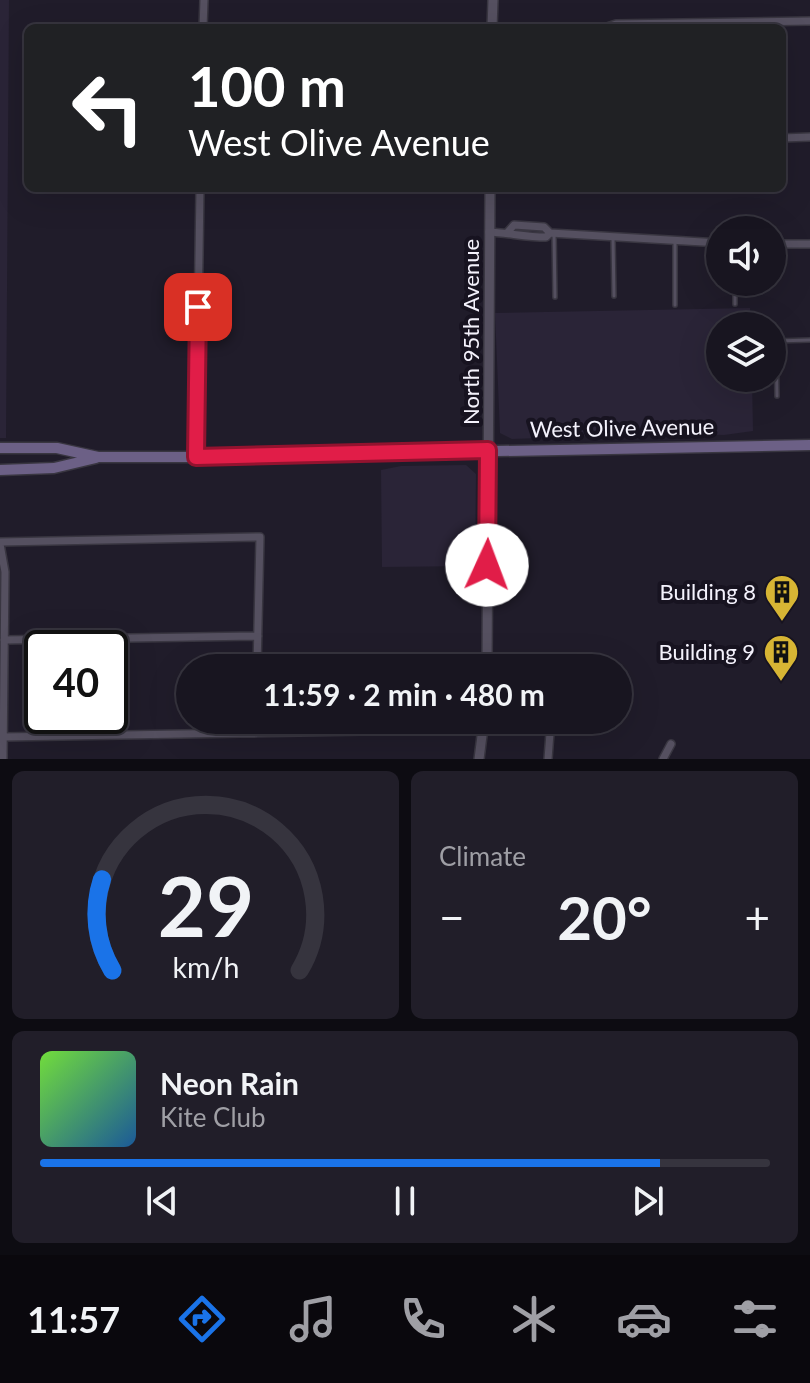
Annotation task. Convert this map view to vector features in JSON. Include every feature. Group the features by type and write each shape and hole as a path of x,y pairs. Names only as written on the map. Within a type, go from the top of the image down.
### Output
{"main road":[{"name":"West Olive Avenue","path":"0,448 57,448 98,457 196,457 810,445"},
{"name":"West Olive Avenue","path":"0,470 54,468 98,457"}],"street":[{"path":"203,24 204,0"},
{"path":"492,24 493,0"},
{"path":"616,24 810,21"},
{"path":"786,138 810,137"},
{"path":"196,457 200,192"},
{"name":"North 95th Avenue","path":"487,654 490,192"},
{"path":"489,232 507,233 513,237 546,237 552,233 706,242"},
{"path":"786,244 810,244"},
{"path":"3,759 4,640 0,543 260,537 257,654"},
{"path":"4,640 258,636"},
{"path":"3,737 193,734"},
{"path":"479,759 482,734"},
{"path":"548,759 550,734"},
{"path":"663,759 671,744"}],"lane":[{"path":"552,233 555,297"},
{"path":"613,235 614,296"},
{"path":"675,239 675,305"},
{"path":"735,296 735,304"},
{"path":"777,396 776,341 810,340"}],"shaded area":[{"path":"0,0 9,0 6,438 0,438"},
{"path":"750,308 750,312 706,312 706,392 752,392 753,431 724,435 672,433 512,439 500,433 495,313"},
{"path":"466,465 476,474 475,566 382,567 381,470 401,466"}],"place":[{"name":"Building 8","path":"782,623"},
{"name":"Building 9","path":"781,683"}],"route":[{"path":"198,307 196,457 488,450 487,565"}]}
